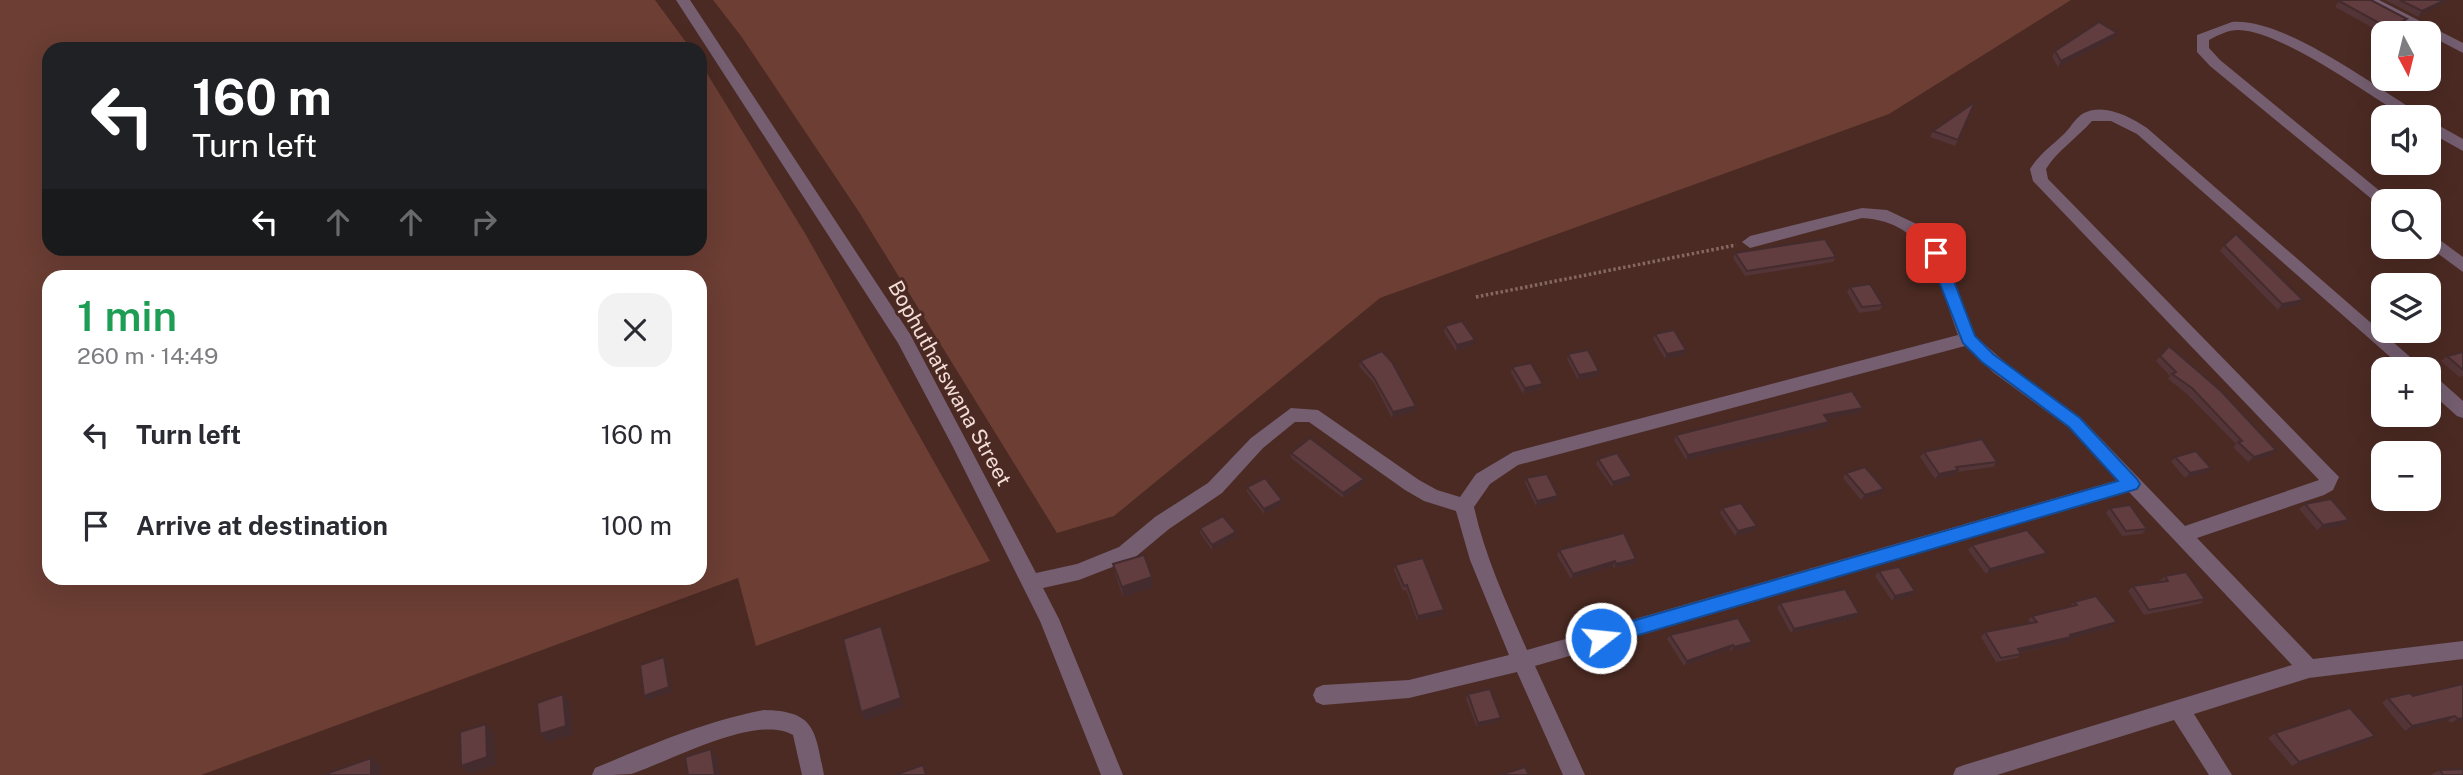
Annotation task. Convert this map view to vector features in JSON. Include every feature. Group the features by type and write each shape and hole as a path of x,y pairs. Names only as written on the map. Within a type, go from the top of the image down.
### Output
{"street":[{"name":"Bophuthatswana Street","path":"683,0 904,339 1049,619 1112,775"},
{"path":"2369,0 2463,49"},
{"path":"2371,190 2215,63 2202,48 2202,38 2229,26 2244,26 2268,33 2291,43 2395,105"},
{"path":"2183,535 2317,490 2326,485 2330,477 2060,204 2041,181 2038,169 2046,156 2069,138 2087,117 2108,114 2123,119 2142,131 2401,357"},
{"path":"2441,132 2463,146"},
{"path":"1750,242 1862,213 1881,214 1919,232 1936,253 1968,339 1994,363 2074,422 2309,669"},
{"path":"2441,248 2463,266"},
{"path":"1464,506 1483,479 1513,459 1968,339"},
{"path":"2441,392 2463,411"},
{"path":"1031,582 1079,572 1126,553 1162,523 1215,488 1257,443 1292,415 1312,415 1412,485 1431,496 1464,506"},
{"path":"1323,695 1409,689 1522,661 2131,484"},
{"path":"1464,506 1478,556 1574,775"},
{"path":"1977,773 2309,669 2463,650"},
{"path":"2179,709 2221,775"},
{"path":"603,775 736,724 766,719 788,719 800,728 813,775"}],"path":[{"path":"1476,297 1750,242"}],"shaded area":[{"path":"0,0 655,0 686,42 42,42 42,256 707,256 707,73 806,235 990,561 756,646 738,578 201,775 0,775"},
{"path":"713,0 2071,0 1889,114 1380,298 1114,516 1057,533 859,212 741,36"}],"building":[{"path":"2371,0 2407,19 2375,21 2339,1"},
{"path":"2400,0 2445,0 2422,11"},
{"path":"2099,22 2117,33 2061,61 2055,51"},
{"path":"1975,102 1958,140 1933,131"},
{"path":"2236,234 2303,300 2282,304 2224,245"},
{"path":"1825,239 1836,257 1747,271 1735,253"},
{"path":"1870,284 1883,305 1862,307 1850,287"},
{"path":"1462,321 1475,340 1457,345 1445,326"},
{"path":"1674,330 1686,350 1667,354 1655,334"},
{"path":"2169,346 2221,391 2276,450 2254,457 2238,442 2242,441 2192,388 2172,374 2176,372 2160,356"},
{"path":"1588,350 1599,371 1579,375 1568,354"},
{"path":"1382,351 1392,362 1416,406 1393,412 1374,378 1360,361"},
{"path":"2463,352 2463,370 2447,356"},
{"path":"1531,363 1543,384 1525,388 1512,367"},
{"path":"1852,391 1863,408 1824,415 1829,422 1688,455 1676,435"},
{"path":"1310,438 1364,479 1343,493 1291,453"},
{"path":"1982,439 1997,462 1956,467 1958,470 1939,474 1924,452"},
{"path":"2196,451 2211,468 2190,473 2175,457"},
{"path":"1617,453 1632,476 1613,482 1598,459"},
{"path":"1865,467 1884,489 1865,495 1846,473"},
{"path":"1547,474 1558,496 1537,501 1526,478"},
{"path":"1265,478 1282,500 1264,509 1247,487"},
{"path":"2331,499 2349,520 2323,525 2305,504"},
{"path":"1741,503 1757,526 1738,531 1722,508"},
{"path":"2130,505 2147,529 2126,531 2110,508"},
{"path":"1223,516 1236,532 1212,545 1200,528"},
{"path":"2027,530 2047,553 1990,569 1972,545"},
{"path":"1624,533 1636,559 1616,564 1615,561 1573,574 1559,550"},
{"path":"1144,555 1152,577 1122,587 1113,564"},
{"path":"1423,558 1444,610 1418,616 1407,585 1404,586 1395,565"},
{"path":"1899,567 1915,591 1895,596 1879,571"},
{"path":"2186,572 2205,599 2149,610 2133,586 2168,581 2165,576"},
{"path":"1845,589 1859,613 1794,629 1780,603"},
{"path":"2096,596 2117,622 2070,635 2071,637 2018,649 2021,654 2001,658 1985,632 2037,622 2032,616 2077,605 2074,602"},
{"path":"1738,618 1752,642 1734,647 1733,645 1687,661 1670,635"},
{"path":"881,626 901,698 861,712 843,639"},
{"path":"664,657 669,687 644,696 640,665"},
{"path":"2463,684 2463,718 2458,719 2455,716 2412,726 2388,698 2410,693 2413,696"},
{"path":"1490,689 1501,718 1478,723 1468,694"},
{"path":"563,694 566,726 540,734 537,703"},
{"path":"2350,708 2375,736 2299,762 2275,733"},
{"path":"486,724 487,757 461,766 460,732"},
{"path":"711,749 715,775 688,775 685,757"},
{"path":"371,758 371,775 323,775"},
{"path":"923,765 926,775 895,775"},
{"path":"1525,767 1529,775 1500,775"},
{"path":"2463,769 2463,775 2443,775 2440,770"}],"route":[{"path":"1601,638 2131,484 2074,422 2000,368 1968,339 1936,253"}]}
